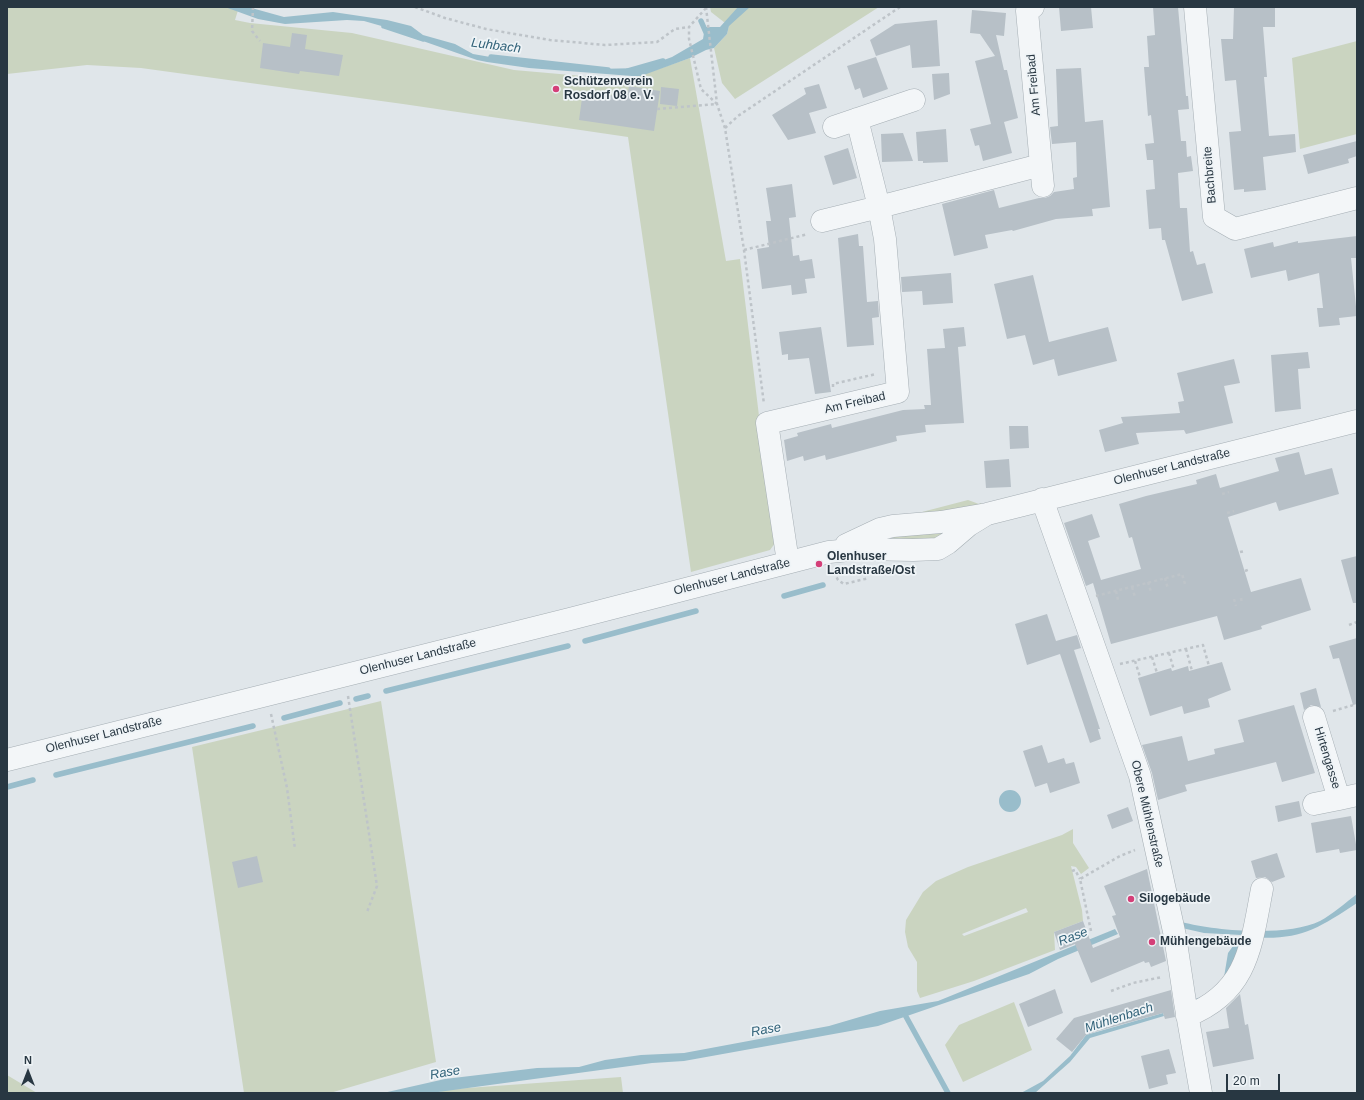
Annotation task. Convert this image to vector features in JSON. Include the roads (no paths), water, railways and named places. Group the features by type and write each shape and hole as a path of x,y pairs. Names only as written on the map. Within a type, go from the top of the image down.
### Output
{"street":[{"name":"Am Freibad","path":"822,221 879,207 1042,176 1027,11 1033,7"},
{"name":"Bachbreite","path":"1195,7 1214,217 1235,229 1357,198"},
{"path":"834,127 914,100"},
{"name":"Am Freibad","path":"788,562 767,423 898,392 884,239 879,207 857,120"},
{"name":"Olenhuser Landstraße","path":"7,760 570,619 829,552 880,529 893,526 941,522 987,514 1357,421"},
{"name":"Obere Mühlenstraße","path":"1042,499 1140,776 1175,936 1201,1093"},
{"name":"Hirtengasse","path":"1314,717 1348,797 1314,804"},
{"path":"1186,1009 1205,1009 1222,997 1234,984 1248,954 1262,888"}],"water":[{"path":"225,7 248,7 284,17 333,12 387,20 411,26 423,35 455,44 473,54 525,63 594,69 642,68 672,57 703,39 705,27 720,27 738,7 750,7 729,26 727,34 714,48 641,76 632,76 529,68 487,62 477,60 420,40 413,35 364,21 347,20 285,24 258,19"},
{"path":"1010,790 1018,793 1021,801 1018,809 1010,812 1002,809 999,801 1002,793"},
{"path":"1357,894 1357,903 1318,927 1306,932 1281,937 1248,937 1227,978 1207,999 1189,1001 1201,997 1216,988 1224,977 1228,953 1241,935 1204,933 1182,928 1182,922 1232,930 1271,931 1290,929 1306,926 1320,921"},
{"path":"1115,929 1118,934 1058,959 1029,974 878,1026 684,1061 652,1063 431,1093 383,1093 445,1079 537,1068 579,1067 605,1060 641,1055 684,1053 829,1026 880,1011 938,1001"},
{"path":"1163,1013 1164,1016 1090,1038 1070,1062 1035,1093 1021,1093 1043,1081 1070,1056 1086,1035"}],"waterway":[{"path":"701,21 708,37"},
{"name":"Luhbach","path":"384,26 423,39"},
{"name":"Luhbach","path":"491,57 608,70"},
{"name":"Luhbach","path":"628,71 663,61"},
{"path":"784,596 823,585"},
{"path":"585,641 696,611"},
{"path":"386,691 568,646"},
{"path":"356,699 368,696"},
{"path":"284,718 340,703"},
{"path":"56,775 253,726"},
{"path":"7,787 33,780"},
{"path":"904,1013 948,1093"}],"place":[{"name":"Schützenverein Rosdorf 08 e. V.","path":"556,89"},
{"name":"Olenhuser Landstraße/Ost","path":"819,564"},
{"name":"Silogebäude","path":"1131,899"},
{"name":"Mühlengebäude","path":"1152,942"}],"water label":[{"name":"Rase","path":"1073,937"},
{"name":"Mühlenbach","path":"1119,1018"},
{"name":"Rase","path":"766,1030"},
{"name":"Rase","path":"445,1073"}]}
